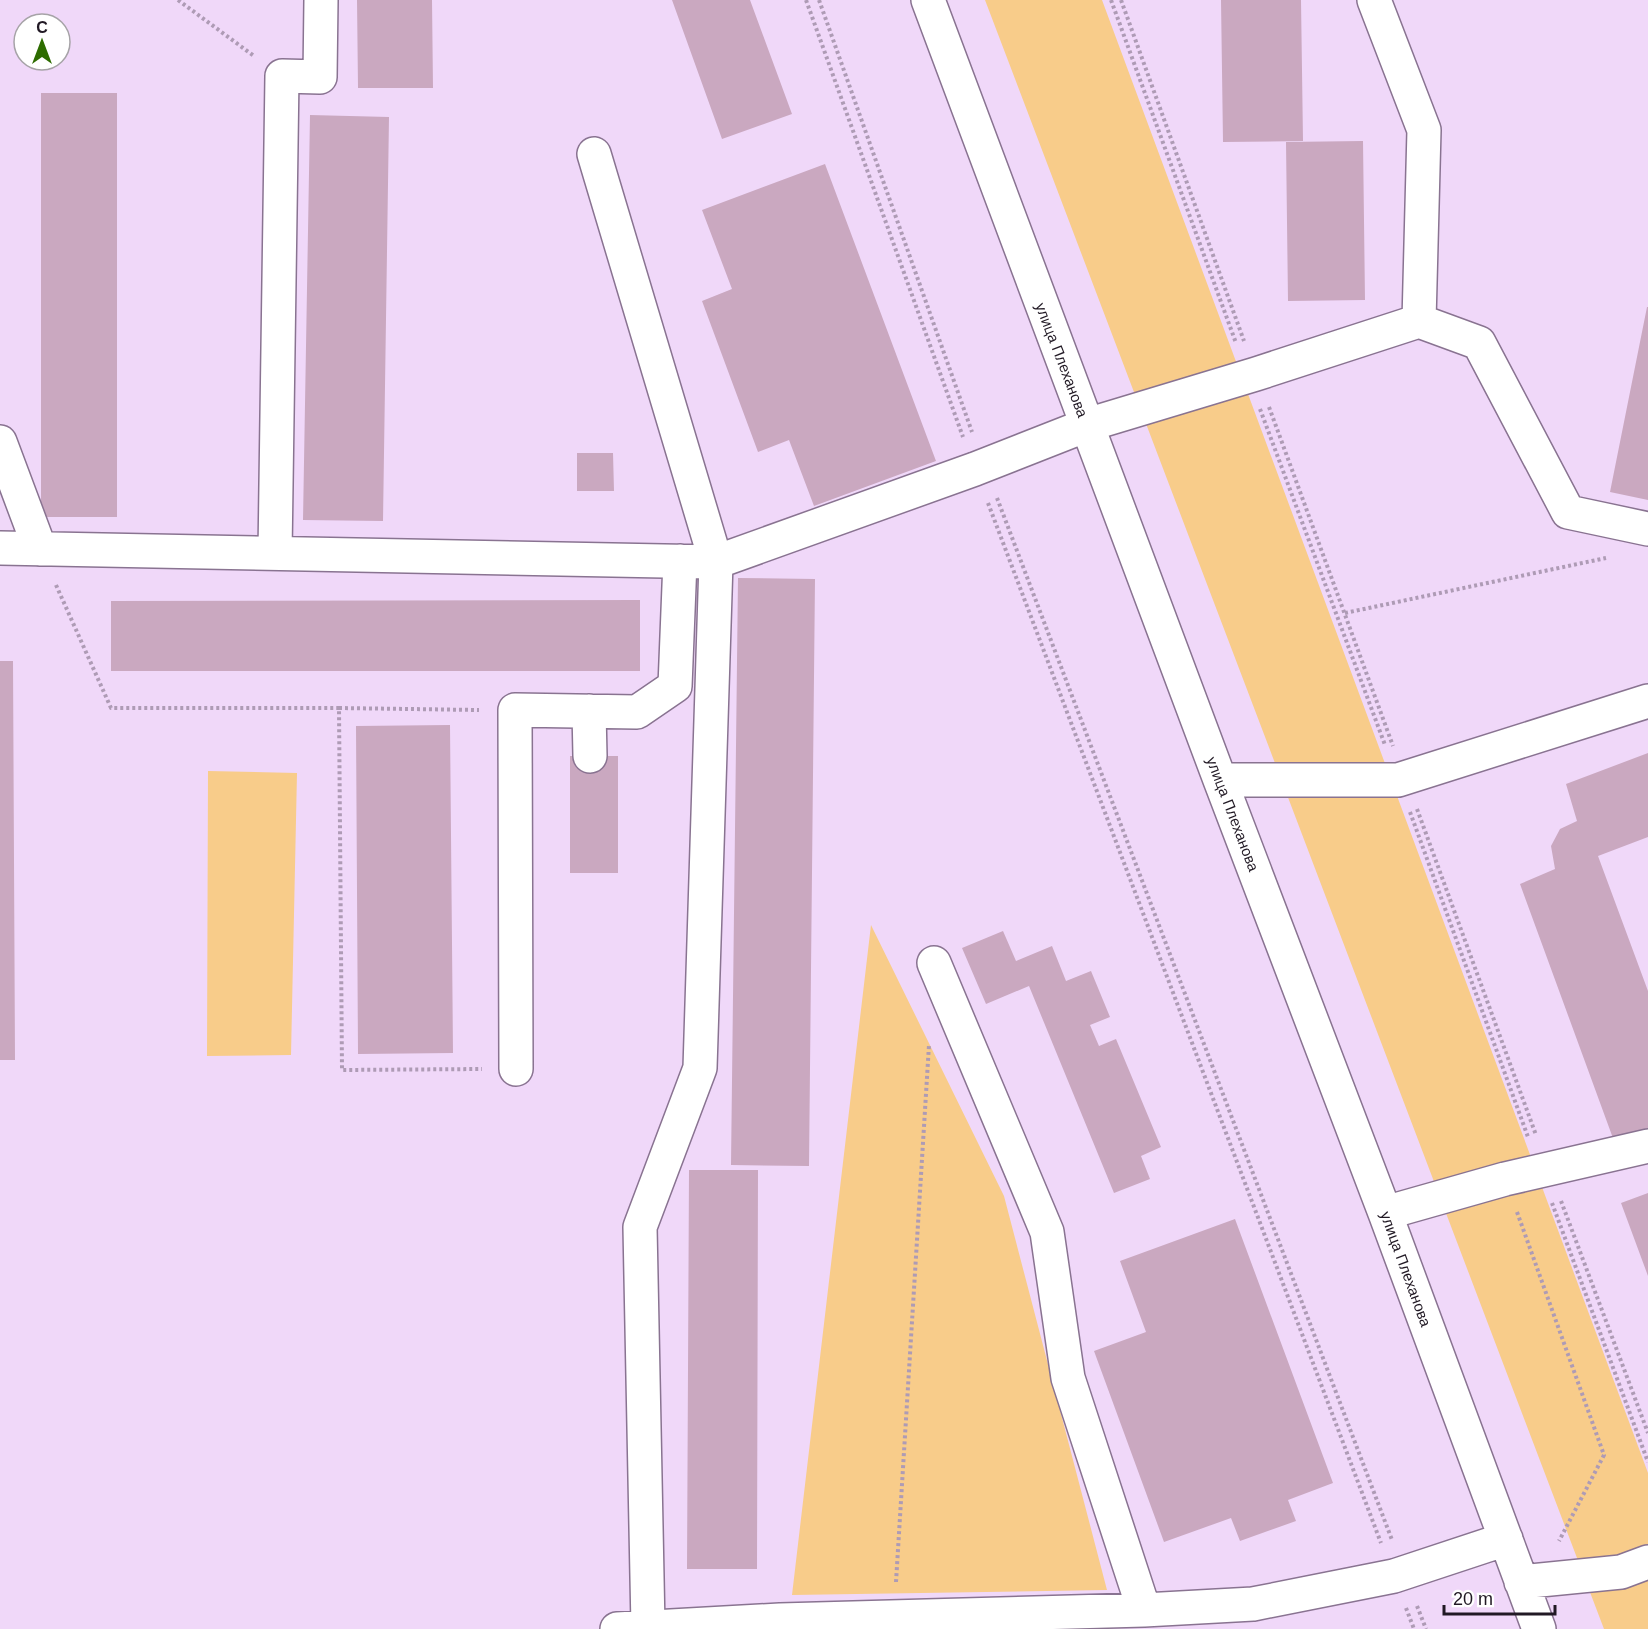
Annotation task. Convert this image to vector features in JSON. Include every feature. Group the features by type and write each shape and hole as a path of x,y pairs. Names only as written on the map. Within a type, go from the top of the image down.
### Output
{"street":[{"path":"275,553 282,76 320,77 321,0"},
{"name":"улица Плеханова","path":"928,0 1385,1213 1539,1629"},
{"path":"1374,0 1424,130 1419,321"},
{"path":"594,154 716,562 700,1068 640,1227 633,1628 780,1620 1144,1610 1253,1616 1399,1574 1506,1539"},
{"path":"0,548 716,562 979,467 1087,425 1419,321 1479,344 1568,512 1648,529"},
{"path":"0,442 40,549"},
{"path":"516,1069 515,710 637,712 675,686 680,561"},
{"path":"1220,780 1402,779 1648,701"},
{"path":"589,711 590,756"},
{"path":"934,963 1047,1232 1068,1378 1144,1610"},
{"path":"1385,1213 1544,1169 1648,1146"},
{"path":"1521,1582 1621,1572 1648,1562"}],"path":[{"path":"177,0 282,76"},
{"path":"806,0 979,467 1399,1574 1426,1629"},
{"path":"819,0 979,467 1399,1574 1414,1629"},
{"path":"1112,0 1402,779 1648,1462"},
{"path":"1121,0 1252,375 1345,614 1402,779 1544,1169 1648,1433"},
{"path":"40,549 111,708 489,710"},
{"path":"1345,614 1610,557"},
{"path":"339,708 342,1070 516,1069"},
{"path":"894,1617 929,1034"},
{"path":"1505,1179 1604,1455 1557,1545"}],"shaded area":[{"path":"985,0 1102,0 1648,1473 1648,1629 1604,1629"},
{"path":"208,771 297,773 291,1055 207,1056"},
{"path":"871,925 1004,1196 1107,1590 792,1595"}],"building":[{"path":"357,0 432,0 433,88 358,88"},
{"path":"672,0 750,0 792,114 722,139"},
{"path":"1221,0 1301,0 1303,141 1223,142"},
{"path":"41,93 117,93 117,517 41,517"},
{"path":"310,115 389,117 383,521 303,520"},
{"path":"1363,141 1365,300 1288,301 1286,142"},
{"path":"825,164 936,461 814,506 789,440 758,452 702,301 732,289 702,210"},
{"path":"1648,307 1648,500 1610,492"},
{"path":"577,453 613,453 614,491 577,491"},
{"path":"738,578 815,579 809,1166 731,1165"},
{"path":"640,600 640,671 111,671 111,601"},
{"path":"0,661 13,661 15,1060 0,1060"},
{"path":"450,725 453,1053 358,1054 356,726"},
{"path":"1648,753 1648,837 1598,856 1648,991 1648,1129 1614,1141 1520,884 1555,869 1551,846 1560,829 1577,821 1566,784"},
{"path":"570,756 618,756 618,873 570,873"},
{"path":"1003,931 1016,961 1052,946 1066,981 1091,971 1110,1017 1090,1025 1099,1046 1116,1039 1161,1147 1141,1156 1150,1179 1114,1193 1029,986 986,1004 962,948"},
{"path":"689,1170 758,1170 757,1569 687,1569"},
{"path":"1648,1193 1648,1276 1621,1203"},
{"path":"1235,1219 1333,1483 1288,1500 1296,1521 1240,1541 1231,1518 1164,1542 1094,1351 1146,1332 1120,1261"}]}
